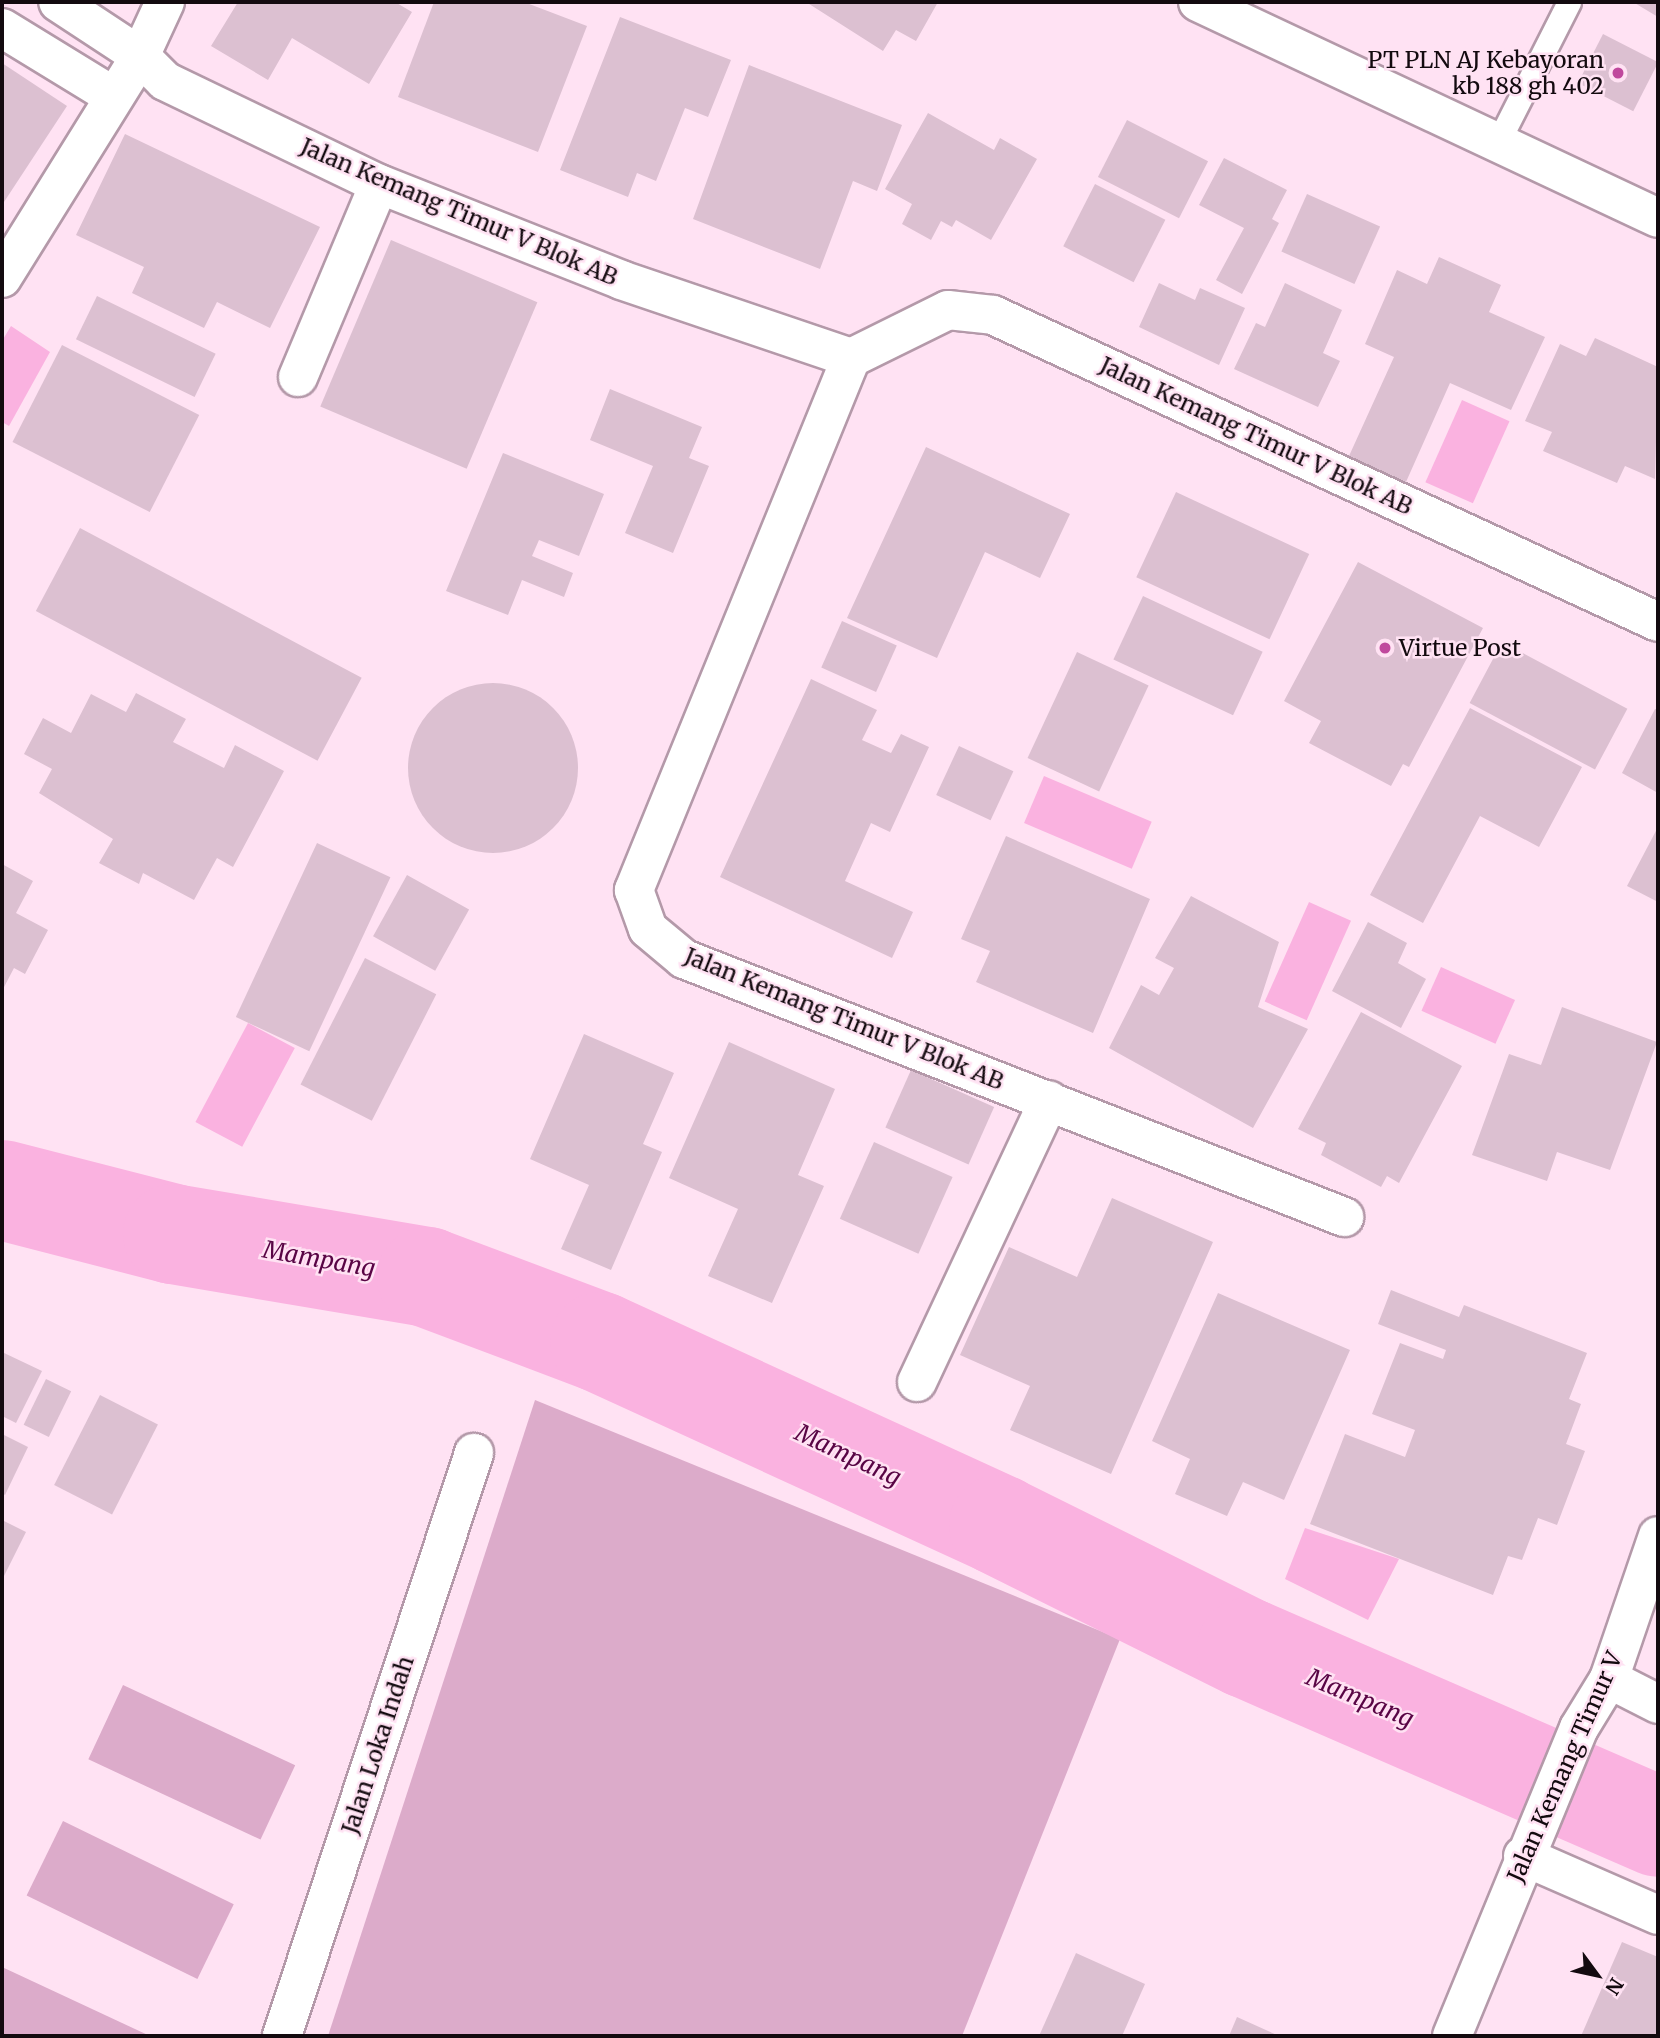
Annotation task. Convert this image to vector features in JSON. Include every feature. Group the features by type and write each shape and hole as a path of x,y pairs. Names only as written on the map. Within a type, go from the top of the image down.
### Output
{"street":[{"name":"Jalan Kemang Timur V Blok AB","path":"58,2 140,56 165,81 379,184 621,280 851,358"},
{"path":"2,278 140,56 165,2"},
{"path":"1198,2 1658,218"},
{"path":"2,28 113,96"},
{"path":"298,377 379,184"},
{"name":"Jalan Kemang Timur V Blok AB","path":"1344,1217 684,959 648,929 634,890 851,358 948,310 993,315 1658,622"},
{"path":"917,1382 1049,1100"},
{"name":"Jalan Loka Indah","path":"282,2036 474,1453"},
{"name":"Jalan Kemang Timur V","path":"1452,2036 1523,1856 1579,1728 1609,1679 1658,1536"},
{"path":"1609,1679 1658,1704"},
{"path":"1523,1856 1658,1915"}],"lane":[{"path":"1498,142 1569,2"}],"shaded area":[{"path":"11,326 50,352 9,426 2,422 2,341"},
{"path":"1462,400 1510,421 1473,503 1425,482"},
{"path":"1044,776 1152,822 1132,869 1024,823"},
{"path":"1309,902 1351,921 1307,1020 1265,1002"},
{"path":"1441,967 1515,1000 1495,1044 1421,1011"},
{"path":"248,1023 295,1048 242,1147 195,1122"},
{"path":"535,1400 1120,1639 962,2036 328,2036"},
{"path":"1305,1528 1399,1559 1368,1620 1285,1579"},
{"path":"123,1685 295,1765 261,1840 88,1759"},
{"path":"63,1821 234,1904 197,1979 27,1896"},
{"path":"2,1967 150,2036 2,2036"}],"building":[{"path":"238,2 395,2 412,12 369,84 292,38 268,80 211,46"},
{"path":"434,2 524,2 587,26 538,152 398,97"},
{"path":"806,2 938,2 916,41 896,30 883,51"},
{"path":"1633,2 1658,2 1658,17"},
{"path":"620,17 731,60 708,117 685,108 656,181 637,173 628,197 560,170"},
{"name":"PT PLN AJ Kebayoran kb 188 gh 402","path":"1603,34 1658,62 1633,111 1578,83"},
{"path":"2,63 67,106 2,205"},
{"path":"749,65 902,125 877,191 853,181 820,269 693,219"},
{"path":"928,113 994,150 1000,138 1037,159 991,240 956,220 952,227 941,221 931,240 902,224 912,204 885,189"},
{"path":"1127,120 1208,161 1179,218 1098,177"},
{"path":"125,134 320,227 270,328 217,302 204,328 132,293 144,267 76,235"},
{"path":"1224,158 1287,190 1272,219 1279,223 1242,294 1216,280 1244,228 1199,205"},
{"path":"1095,184 1165,220 1134,282 1063,246"},
{"path":"1307,194 1380,227 1354,284 1281,252"},
{"path":"391,240 537,302 467,469 320,407"},
{"path":"1439,257 1501,285 1489,312 1545,337 1511,410 1450,383 1406,482 1349,456 1394,357 1365,344 1397,270 1427,284"},
{"path":"1159,283 1195,300 1200,288 1245,308 1219,365 1139,327"},
{"path":"1285,283 1342,310 1323,353 1340,361 1318,407 1234,369 1256,323 1265,327"},
{"path":"97,296 216,354 195,397 76,339"},
{"path":"1595,338 1658,367 1655,479 1625,466 1617,483 1543,451 1552,432 1525,421 1560,344 1586,356"},
{"path":"62,345 199,415 150,512 13,442"},
{"path":"610,389 702,427 689,458 709,466 673,553 625,533 653,466 590,440"},
{"path":"926,447 1070,514 1040,578 985,552 937,658 847,618"},
{"path":"503,453 604,494 579,556 539,540 532,556 573,573 564,597 522,580 508,615 446,591"},
{"path":"1176,492 1309,554 1270,639 1136,577"},
{"path":"80,528 362,678 318,761 36,611"},
{"path":"1358,562 1483,628 1409,767 1403,764 1391,786 1309,743 1321,721 1284,701"},
{"path":"1143,596 1263,652 1233,715 1113,659"},
{"path":"842,621 897,645 876,692 821,668"},
{"path":"1502,642 1627,709 1595,770 1470,703"},
{"path":"1077,652 1149,685 1099,791 1028,758"},
{"path":"811,679 877,710 862,740 891,753 901,734 929,747 890,832 871,823 845,881 913,912 892,958 720,877"},
{"path":"493,683 526,689 553,708 572,735 578,768 572,801 553,828 526,847 493,853 460,847 433,828 414,801 408,768 414,735 433,708 460,689"},
{"path":"136,693 186,719 173,742 224,768 235,745 284,771 233,867 217,858 194,900 143,873 139,884 99,863 113,839 39,793 52,769 24,754 43,718 71,733 91,694 126,712"},
{"path":"1470,708 1582,767 1539,847 1480,816 1423,923 1370,895"},
{"path":"1655,709 1658,710 1658,793 1622,773"},
{"path":"959,746 1013,771 991,820 936,795"},
{"path":"1658,827 1658,902 1627,886"},
{"path":"1006,836 1150,899 1093,1033 976,982 990,951 961,939"},
{"path":"317,843 390,877 309,1051 236,1017"},
{"path":"2,864 33,881 16,913 48,930 25,974 14,968 2,991"},
{"path":"407,875 469,909 435,971 373,936"},
{"path":"1191,896 1279,942 1258,1007 1308,1029 1253,1128 1109,1048 1141,985 1159,995 1174,968 1155,958"},
{"path":"1368,922 1407,943 1398,963 1426,979 1401,1028 1332,991"},
{"path":"365,958 436,994 372,1121 301,1085"},
{"path":"1562,1007 1657,1042 1610,1170 1557,1152 1547,1181 1472,1155 1509,1054 1541,1065"},
{"path":"1361,1012 1462,1066 1399,1183 1387,1176 1381,1187 1321,1155 1326,1143 1298,1129"},
{"path":"584,1034 674,1073 643,1144 662,1152 611,1270 561,1249 589,1185 530,1159"},
{"path":"729,1042 835,1089 798,1175 824,1186 772,1303 708,1276 738,1209 669,1178"},
{"path":"911,1070 994,1107 969,1165 885,1128"},
{"path":"874,1142 953,1177 918,1254 840,1219"},
{"path":"1112,1198 1213,1242 1111,1474 1010,1430 1030,1386 960,1355 1009,1247 1077,1277"},
{"path":"1391,1290 1459,1317 1464,1305 1587,1353 1569,1399 1581,1404 1566,1444 1585,1451 1557,1525 1538,1518 1522,1560 1508,1556 1493,1595 1310,1524 1345,1434 1405,1457 1415,1430 1372,1414 1400,1343 1443,1359 1446,1350 1378,1324"},
{"path":"1218,1293 1350,1350 1284,1500 1243,1482 1227,1516 1175,1494 1190,1459 1152,1441"},
{"path":"2,1352 42,1371 16,1423 2,1416"},
{"path":"46,1379 71,1391 49,1437 24,1425"},
{"path":"100,1395 158,1425 112,1515 54,1485"},
{"path":"2,1434 28,1447 5,1495 2,1493"},
{"path":"2,1520 26,1532 2,1580"},
{"path":"1622,1942 1658,1957 1658,2036 1581,2036"},
{"path":"1076,1953 1145,1984 1122,2036 1039,2036"},
{"path":"1237,2017 1279,2036 1229,2036"}],"waterway":[{"name":"Mampang","path":"2,1190 173,1234 427,1277 600,1342 999,1525 1247,1648 1658,1827"}],"place":[{"name":"PT PLN AJ Kebayoran kb 188 gh 402","path":"1618,73"},
{"name":"Virtue Post","path":"1385,648"}]}
